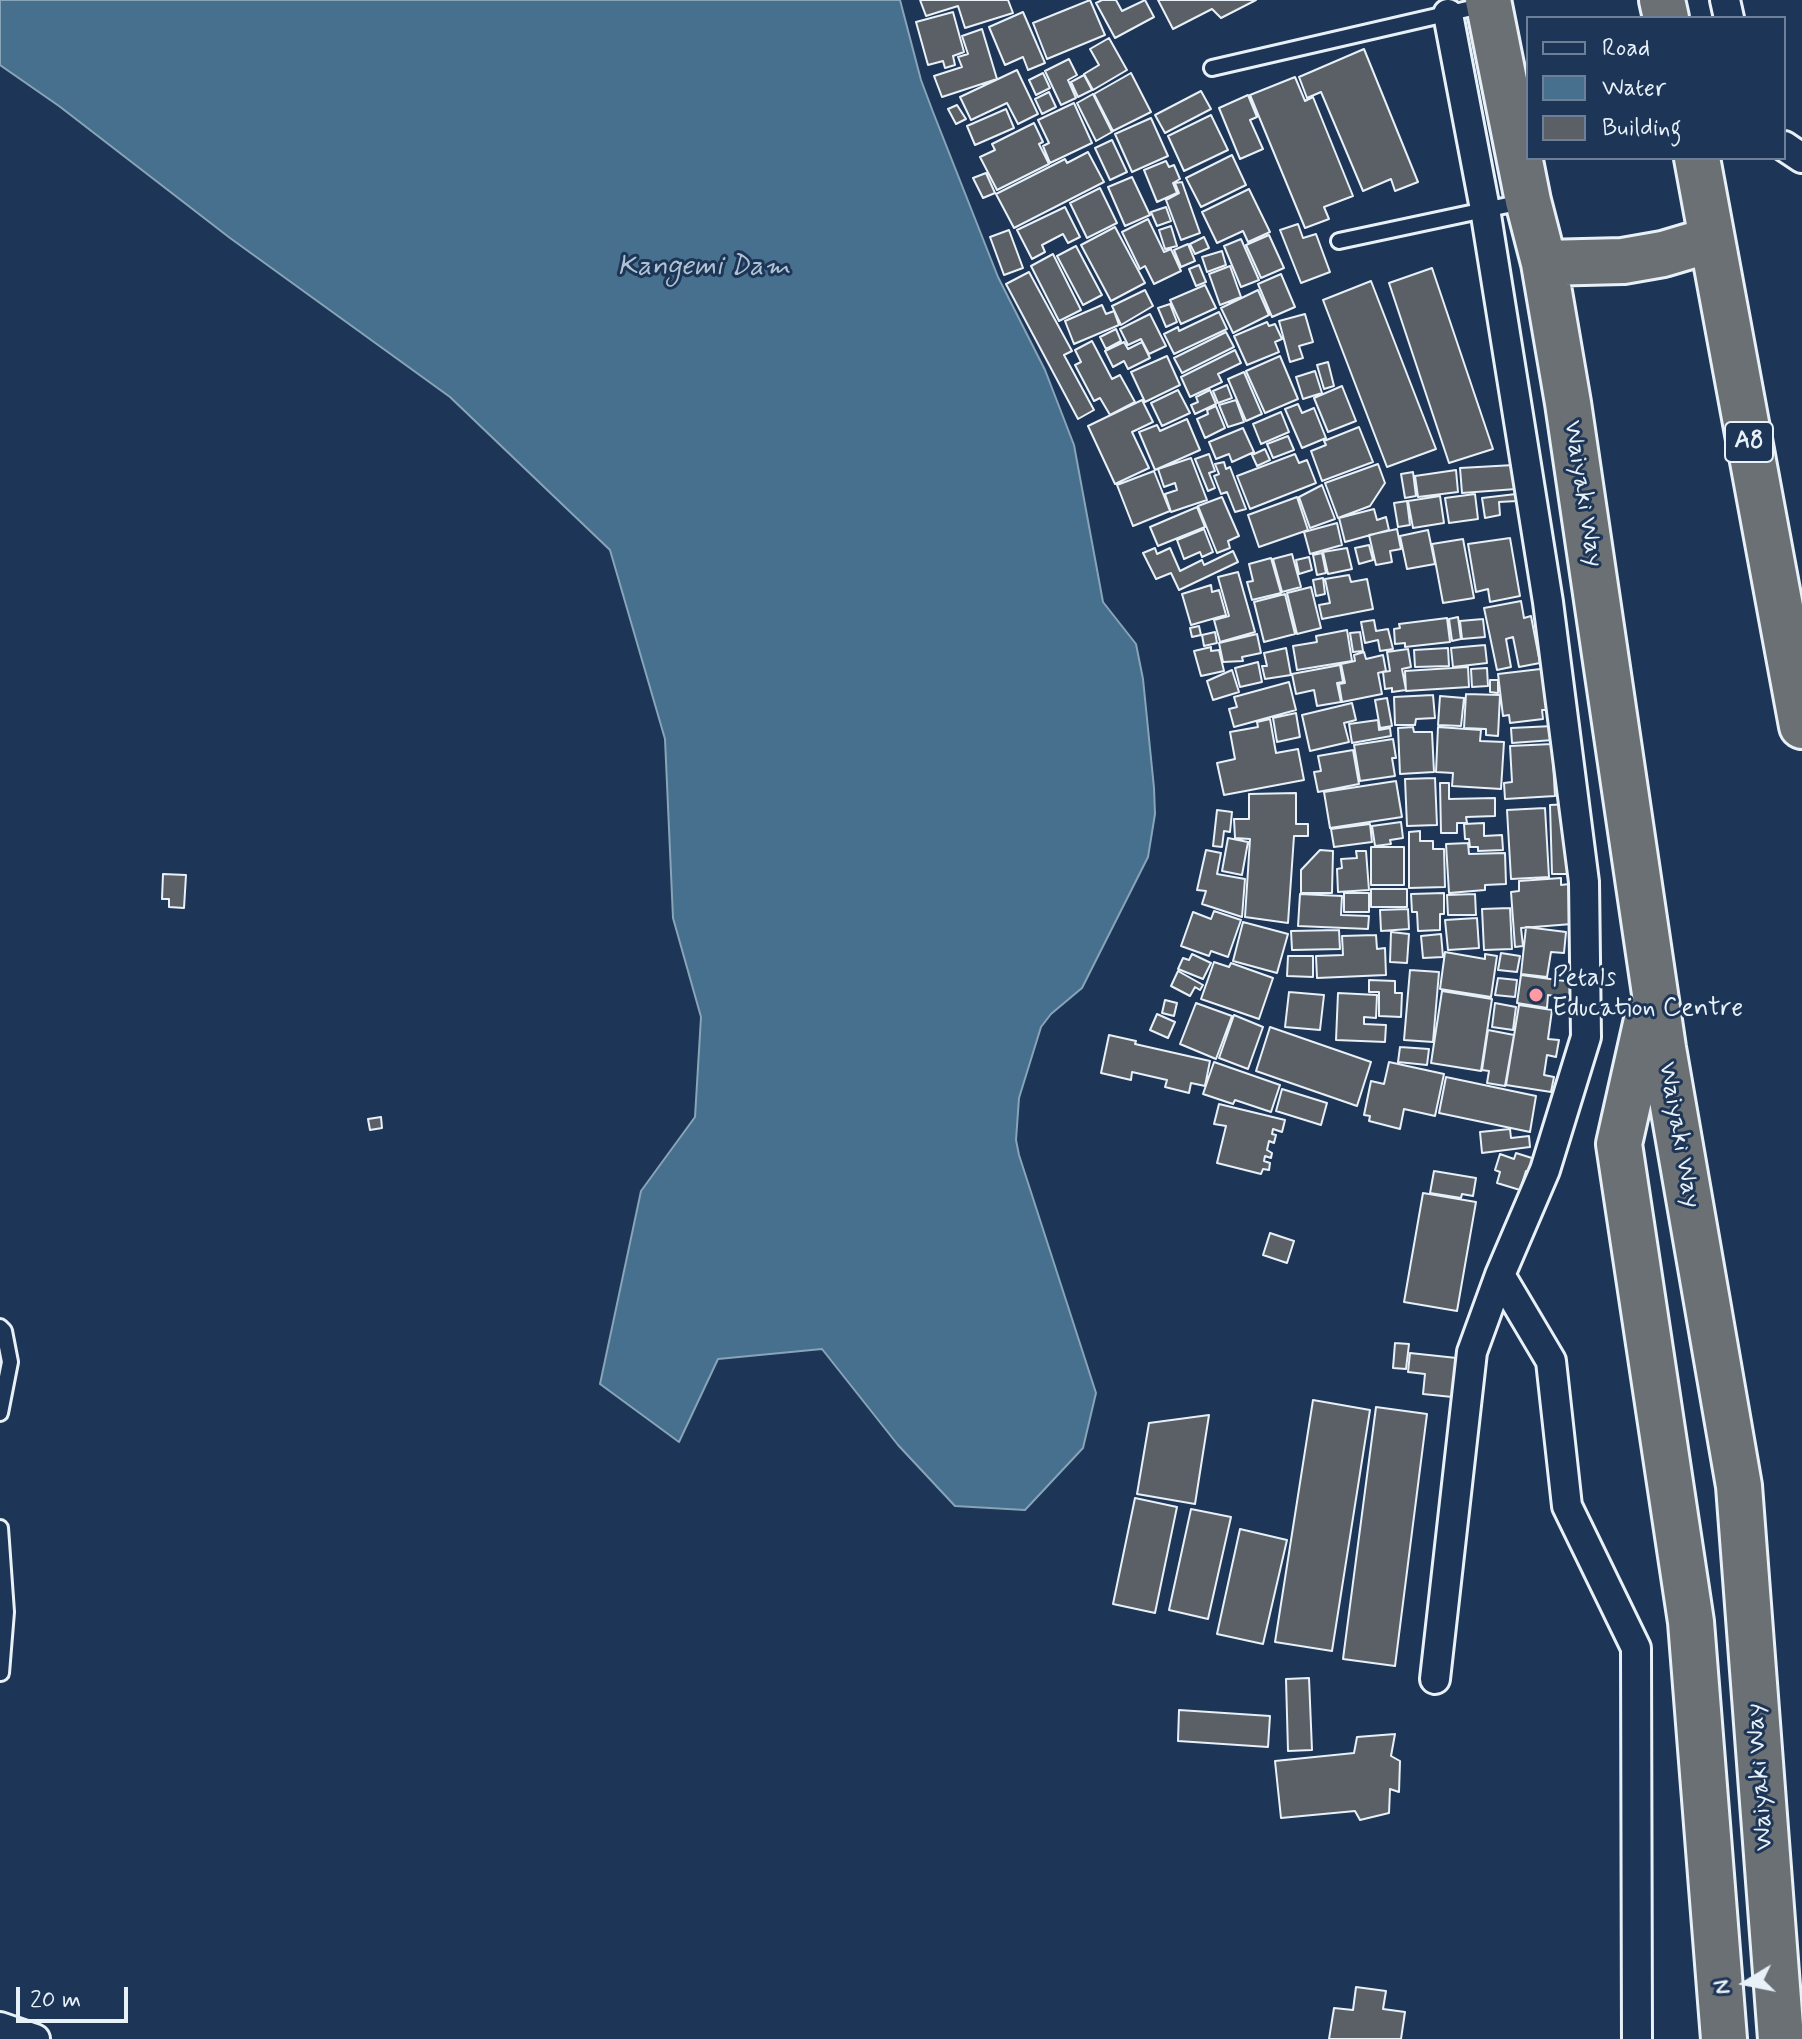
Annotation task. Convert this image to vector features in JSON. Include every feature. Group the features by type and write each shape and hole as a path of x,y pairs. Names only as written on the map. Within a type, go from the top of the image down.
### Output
{"highway":[{"name":"Waiyaki Way","path":"1469,4 1544,263 1573,433 1654,990 1739,1486 1781,2039"},
{"name":"A8","path":"1697,160 1802,726"},
{"path":"1544,263 1623,261 1663,254 1710,240"},
{"path":"1654,990 1619,1144 1691,1622 1724,2039"}],"street":[{"path":"1435,1679 1472,1352 1500,1275 1545,1170 1586,1037 1584,882 1548,602 1485,209 1469,4"},
{"path":"1500,1275 1551,1361 1567,1506 1636,1648 1637,2039"},
{"path":"0,2027 35,2039"}],"lane":[{"path":"1212,68 1469,4"},
{"path":"1339,241 1528,201"},
{"path":"0,1327 4,1331 10,1362 0,1413"},
{"path":"0,1528 6,1612 1,1673"}],"water":[{"name":"Kangemi Dam","path":"0,0 900,0 921,80 933,112 998,277 1045,370 1074,445 1103,602 1136,644 1143,679 1154,788 1155,814 1148,857 1082,988 1051,1014 1041,1027 1019,1098 1016,1140 1019,1155 1096,1393 1083,1448 1025,1510 955,1506 898,1445 822,1349 718,1359 679,1442 600,1384 641,1191 695,1117 701,1017 673,918 665,739 610,550 450,397 230,238 59,106 0,65"}],"building":[{"path":"920,0 1008,0 1013,13 965,28 958,6 926,16"},
{"path":"1090,0 1105,35 1047,59 1033,23"},
{"path":"1116,0 1122,11 1145,0 1154,17 1115,38 1096,3"},
{"path":"1158,0 1256,0 1221,18 1212,9 1173,29"},
{"path":"953,12 964,52 953,56 955,65 945,68 943,61 928,65 916,22"},
{"path":"1023,12 1045,63 1028,70 1023,57 1005,65 989,27"},
{"path":"982,29 997,79 942,97 934,76 962,67 958,57 968,54 962,36"},
{"path":"1109,38 1127,70 1093,90 1084,74 1099,65 1090,49"},
{"path":"1364,49 1418,182 1395,191 1391,179 1363,191 1321,92 1307,98 1299,77"},
{"path":"1069,59 1077,75 1068,80 1076,98 1061,105 1045,71"},
{"path":"1017,70 1038,114 1018,124 1007,103 971,120 960,97"},
{"path":"1043,73 1050,88 1036,95 1029,80"},
{"path":"1131,73 1151,112 1113,131 1094,94"},
{"path":"1084,75 1092,90 1078,97 1071,82"},
{"path":"1295,77 1305,101 1313,97 1353,196 1324,207 1329,219 1305,228 1250,95"},
{"path":"1201,91 1211,109 1165,133 1155,115"},
{"path":"1049,92 1056,107 1042,114 1035,99"},
{"path":"1093,94 1112,132 1096,141 1077,103"},
{"path":"1248,95 1257,117 1250,120 1263,149 1240,159 1219,108"},
{"path":"1074,103 1092,143 1050,163 1043,146 1049,143 1038,120"},
{"path":"957,105 966,119 956,124 948,109"},
{"path":"1006,109 1014,128 975,145 967,126"},
{"path":"1211,115 1228,150 1184,171 1168,136"},
{"path":"1151,118 1168,156 1132,172 1115,134"},
{"path":"1034,123 1043,142 1039,144 1049,164 997,190 980,157 995,150 992,144"},
{"path":"1112,140 1127,172 1110,180 1095,148"},
{"path":"1088,152 1104,182 1014,228 996,194 1065,159 1067,163"},
{"path":"1232,155 1246,185 1201,207 1186,178"},
{"path":"1166,161 1169,167 1174,165 1180,179 1173,183 1177,193 1157,202 1144,170"},
{"path":"986,173 995,193 983,198 973,178"},
{"path":"1132,177 1150,215 1125,226 1108,187"},
{"path":"1182,182 1200,233 1181,240 1166,200 1179,193 1175,183"},
{"path":"1100,188 1117,223 1087,238 1070,203"},
{"path":"1249,189 1270,232 1248,242 1243,231 1217,243 1202,212"},
{"path":"1065,207 1080,237 1068,243 1063,234 1042,245 1045,252 1032,259 1017,230"},
{"path":"1166,207 1171,221 1157,226 1151,212"},
{"path":"1148,219 1164,252 1171,249 1181,271 1154,284 1145,266 1140,269 1122,232"},
{"path":"1298,224 1303,238 1316,234 1330,272 1301,283 1280,230"},
{"path":"1171,226 1177,246 1165,249 1159,230"},
{"path":"1115,227 1145,283 1111,301 1081,245"},
{"path":"1009,230 1023,268 1004,275 990,237"},
{"path":"1269,235 1284,268 1261,278 1246,245"},
{"path":"1204,237 1209,248 1195,254 1190,244"},
{"path":"1241,239 1259,280 1241,287 1224,246"},
{"path":"1188,244 1195,261 1181,267 1174,250"},
{"path":"1076,246 1102,295 1083,305 1057,256"},
{"path":"1222,251 1226,265 1207,272 1202,257"},
{"path":"1053,254 1081,310 1059,321 1031,266"},
{"path":"1199,265 1206,282 1196,286 1189,269"},
{"path":"1230,266 1241,297 1220,305 1209,274"},
{"path":"1432,268 1493,449 1449,463 1389,283"},
{"path":"1029,272 1072,351 1064,355 1094,410 1078,419 1006,284"},
{"path":"1281,274 1295,307 1272,317 1258,284"},
{"path":"1371,281 1436,449 1387,467 1323,300"},
{"path":"1205,285 1216,308 1181,324 1170,300"},
{"path":"1145,290 1153,306 1121,325 1112,306"},
{"path":"1258,290 1269,315 1233,333 1221,308"},
{"path":"1170,304 1177,322 1166,327 1158,308"},
{"path":"1102,305 1106,314 1114,311 1119,325 1074,344 1065,321"},
{"path":"1219,312 1227,329 1174,354 1164,334 1178,327 1179,331"},
{"path":"1150,314 1166,346 1149,354 1141,339 1128,345 1120,329"},
{"path":"1305,314 1313,342 1299,346 1303,358 1290,362 1279,321"},
{"path":"1267,322 1269,326 1275,324 1282,339 1275,342 1279,352 1247,365 1234,336"},
{"path":"1116,329 1121,341 1106,349 1100,337"},
{"path":"1226,332 1234,347 1182,373 1174,358"},
{"path":"1092,341 1112,379 1120,375 1135,402 1110,415 1100,398 1094,401 1075,365 1081,362 1075,350"},
{"path":"1124,342 1128,349 1142,342 1150,358 1128,369 1124,361 1113,367 1105,351"},
{"path":"1235,350 1241,363 1218,374 1222,382 1190,397 1181,377"},
{"path":"1167,356 1180,385 1145,402 1131,372"},
{"path":"1280,356 1298,399 1265,413 1246,371"},
{"path":"1328,362 1334,386 1324,389 1317,365"},
{"path":"1315,371 1322,393 1303,399 1296,377"},
{"path":"1244,372 1262,414 1246,421 1228,379"},
{"path":"1227,385 1232,398 1218,403 1213,391"},
{"path":"1342,386 1356,421 1328,432 1314,398"},
{"path":"1178,390 1190,413 1162,426 1151,403"},
{"path":"1210,390 1216,404 1195,414 1191,405 1198,402 1196,397"},
{"path":"1142,400 1153,422 1132,432 1149,468 1115,484 1088,426"},
{"path":"1236,400 1244,422 1228,427 1219,405"},
{"path":"1298,404 1302,413 1314,408 1326,438 1302,448 1285,409"},
{"path":"1216,406 1225,428 1205,438 1197,419"},
{"path":"1281,412 1289,432 1261,444 1253,424"},
{"path":"1187,419 1200,450 1155,470 1139,432 1157,425 1160,431"},
{"path":"1359,427 1373,462 1322,481 1311,451 1326,445 1324,441"},
{"path":"1243,428 1254,452 1232,462 1229,454 1216,459 1209,442"},
{"path":"1288,436 1294,450 1273,458 1267,444"},
{"path":"1265,449 1270,460 1257,466 1252,455"},
{"path":"1209,454 1215,471 1209,473 1215,488 1208,491 1195,459"},
{"path":"1295,454 1299,463 1307,460 1316,483 1250,509 1237,476"},
{"path":"1191,458 1207,500 1171,512 1165,494 1177,490 1175,483 1164,487 1158,469"},
{"path":"1224,462 1226,469 1230,467 1246,509 1235,512 1227,492 1221,494 1214,476 1219,474 1215,464"},
{"path":"1378,464 1385,483 1370,506 1338,518 1325,483"},
{"path":"1514,465 1516,489 1462,493 1460,468"},
{"path":"1456,470 1458,492 1418,497 1415,476"},
{"path":"1154,471 1170,511 1133,526 1117,485"},
{"path":"1413,472 1416,496 1405,498 1401,474"},
{"path":"1322,485 1335,519 1310,528 1299,497"},
{"path":"1475,494 1478,519 1449,523 1445,498"},
{"path":"1516,494 1517,501 1499,502 1500,515 1485,518 1482,498"},
{"path":"1440,496 1444,523 1413,528 1408,501"},
{"path":"1222,497 1239,536 1228,541 1230,548 1217,553 1198,506"},
{"path":"1297,497 1308,530 1259,547 1248,515"},
{"path":"1407,501 1410,525 1398,527 1394,503"},
{"path":"1197,507 1205,527 1158,546 1150,527"},
{"path":"1374,509 1377,520 1386,517 1389,530 1345,542 1339,518"},
{"path":"1337,523 1342,545 1310,554 1304,532"},
{"path":"1204,529 1213,552 1202,557 1200,552 1184,559 1177,540"},
{"path":"1397,529 1401,549 1390,551 1392,562 1376,565 1369,535"},
{"path":"1428,530 1435,564 1407,569 1400,536"},
{"path":"1510,538 1520,596 1490,602 1488,589 1476,592 1468,544"},
{"path":"1463,539 1474,598 1443,603 1432,544"},
{"path":"1369,545 1373,560 1359,564 1355,548"},
{"path":"1155,548 1157,554 1170,548 1180,571 1202,560 1204,565 1233,551 1238,562 1179,590 1171,573 1156,579 1143,553"},
{"path":"1347,548 1352,569 1328,574 1323,552"},
{"path":"1322,553 1326,573 1317,575 1313,555"},
{"path":"1292,554 1301,587 1282,592 1273,559"},
{"path":"1309,557 1312,570 1299,574 1296,560"},
{"path":"1271,558 1281,593 1252,600 1247,582 1253,581 1249,564"},
{"path":"1238,572 1255,632 1220,642 1214,620 1229,616 1218,577"},
{"path":"1349,575 1351,582 1367,579 1373,609 1322,619 1319,605 1330,603 1325,579"},
{"path":"1323,578 1325,594 1316,596 1313,580"},
{"path":"1211,585 1212,592 1219,590 1226,615 1191,625 1182,594"},
{"path":"1311,587 1321,628 1297,634 1287,593"},
{"path":"1285,594 1295,634 1264,642 1254,602"},
{"path":"1521,601 1524,618 1531,616 1540,663 1519,667 1513,637 1506,639 1511,667 1497,670 1484,608"},
{"path":"1458,617 1461,639 1452,641 1449,619"},
{"path":"1447,618 1450,642 1405,647 1405,643 1395,644 1394,629 1400,628 1399,624"},
{"path":"1483,619 1485,637 1462,639 1460,621"},
{"path":"1374,620 1376,631 1388,629 1393,649 1380,651 1378,640 1365,643 1361,622"},
{"path":"1199,626 1201,635 1192,637 1190,628"},
{"path":"1347,630 1352,661 1297,670 1293,646 1317,642 1316,636"},
{"path":"1215,632 1217,643 1204,646 1202,635"},
{"path":"1360,632 1363,651 1353,652 1350,633"},
{"path":"1257,634 1261,653 1242,657 1243,661 1223,662 1219,643"},
{"path":"1485,645 1487,663 1453,667 1451,648"},
{"path":"1211,647 1211,651 1219,650 1224,671 1201,676 1194,651"},
{"path":"1286,648 1291,675 1265,679 1262,666 1267,666 1264,653"},
{"path":"1448,648 1449,666 1415,667 1414,650"},
{"path":"1408,649 1411,667 1402,669 1406,690 1392,692 1392,688 1385,689 1383,672 1390,671 1387,652"},
{"path":"1364,652 1366,659 1383,655 1386,671 1378,673 1382,694 1342,702 1339,684 1345,683 1341,664 1355,661 1354,655"},
{"path":"1258,662 1262,682 1240,687 1235,668"},
{"path":"1340,665 1343,682 1337,683 1341,702 1317,706 1314,690 1296,694 1292,674"},
{"path":"1468,667 1469,687 1406,691 1405,671"},
{"path":"1487,668 1488,686 1472,687 1471,669"},
{"path":"1549,668 1548,710 1542,710 1543,719 1510,723 1509,715 1503,716 1498,674"},
{"path":"1232,670 1239,692 1213,700 1207,681"},
{"path":"1490,680 1498,680 1498,693 1490,692"},
{"path":"1289,682 1296,710 1234,727 1229,709 1237,707 1234,697"},
{"path":"1466,694 1500,695 1498,736 1486,735 1486,729 1464,728"},
{"path":"1433,695 1435,718 1416,719 1415,725 1395,725 1394,697"},
{"path":"1440,696 1464,698 1461,726 1438,725"},
{"path":"1387,698 1392,726 1380,728 1375,700"},
{"path":"1352,703 1356,720 1344,723 1349,742 1310,751 1302,715"},
{"path":"1296,713 1300,737 1277,742 1273,718"},
{"path":"1270,719 1276,753 1298,749 1304,780 1224,795 1217,763 1235,759 1230,732 1258,727 1257,722"},
{"path":"1378,720 1379,730 1390,728 1391,736 1352,743 1349,724"},
{"path":"1553,726 1553,740 1512,743 1511,728"},
{"path":"1413,727 1414,732 1432,732 1434,772 1400,774 1398,728"},
{"path":"1438,727 1481,730 1480,741 1504,742 1501,789 1452,786 1453,773 1436,772"},
{"path":"1393,739 1395,776 1360,781 1354,745"},
{"path":"1552,744 1555,796 1505,799 1504,783 1512,782 1510,746"},
{"path":"1353,750 1359,784 1318,792 1314,772 1321,771 1318,756"},
{"path":"1435,778 1437,825 1407,826 1405,779"},
{"path":"1396,781 1402,817 1330,828 1324,792"},
{"path":"1440,783 1449,783 1449,799 1495,798 1495,816 1466,817 1467,823 1457,823 1457,833 1441,833"},
{"path":"1296,793 1296,824 1308,824 1308,836 1294,836 1288,923 1245,917 1250,839 1235,838 1234,819 1249,819 1249,794"},
{"path":"1571,804 1574,874 1552,874 1550,805"},
{"path":"1545,808 1549,877 1511,879 1507,810"},
{"path":"1217,810 1232,812 1230,832 1224,831 1222,847 1213,846"},
{"path":"1401,822 1403,838 1390,840 1391,844 1375,846 1372,826"},
{"path":"1484,823 1484,836 1502,835 1503,850 1478,851 1478,847 1470,847 1469,839 1465,839 1464,824"},
{"path":"1370,824 1372,842 1334,847 1331,829"},
{"path":"1420,831 1420,841 1433,841 1433,849 1444,849 1445,887 1409,888 1409,832"},
{"path":"1228,838 1248,842 1242,875 1222,871"},
{"path":"1468,843 1469,854 1505,853 1506,884 1485,885 1485,890 1449,893 1446,844"},
{"path":"1371,847 1404,847 1404,885 1371,885"},
{"path":"1206,850 1221,853 1217,874 1245,879 1242,917 1202,904 1206,891 1197,890"},
{"path":"1320,850 1333,851 1332,893 1301,893 1301,870"},
{"path":"1356,851 1366,851 1369,890 1338,892 1337,869 1342,868 1341,859 1357,858"},
{"path":"163,874 186,875 184,908 169,907 169,899 162,899"},
{"path":"1561,878 1561,885 1569,884 1572,924 1521,928 1523,946 1515,947 1511,892 1519,891 1519,881"},
{"path":"1371,889 1407,889 1407,907 1371,907"},
{"path":"1344,893 1369,893 1369,912 1344,912"},
{"path":"1444,893 1440,930 1418,931 1417,912 1412,912 1411,894"},
{"path":"1300,894 1342,896 1341,915 1369,916 1368,929 1298,926"},
{"path":"1475,894 1476,915 1448,915 1447,895"},
{"path":"1510,908 1512,949 1484,950 1482,909"},
{"path":"1408,909 1409,929 1381,931 1380,910"},
{"path":"1214,911 1241,920 1228,957 1211,951 1209,956 1181,946 1193,912 1211,919"},
{"path":"1477,918 1479,948 1448,950 1445,920"},
{"path":"1243,922 1288,934 1277,973 1233,961"},
{"path":"1526,927 1566,932 1564,953 1551,952 1547,977 1521,974"},
{"path":"1339,930 1340,949 1292,950 1291,931"},
{"path":"1391,932 1409,934 1407,963 1390,962"},
{"path":"1441,934 1443,957 1423,958 1421,936"},
{"path":"1376,935 1377,949 1385,948 1386,975 1317,978 1316,956 1343,955 1342,936"},
{"path":"1445,952 1485,959 1485,954 1497,956 1491,997 1440,989"},
{"path":"1501,953 1520,956 1517,972 1498,970"},
{"path":"1192,954 1211,963 1203,979 1178,969 1183,958 1189,960"},
{"path":"1288,956 1313,956 1313,977 1287,976"},
{"path":"1214,962 1229,967 1231,963 1273,978 1259,1019 1201,999"},
{"path":"1410,970 1439,972 1433,1042 1404,1040"},
{"path":"1178,971 1203,985 1200,990 1195,987 1190,996 1171,986"},
{"path":"1521,975 1572,982 1570,998 1548,995 1547,1008 1517,1003"},
{"path":"1498,978 1517,980 1515,997 1495,995"},
{"path":"1369,980 1395,981 1395,993 1402,993 1401,1017 1379,1016 1379,992 1369,992"},
{"path":"1442,991 1492,999 1481,1071 1431,1063"},
{"path":"1289,992 1324,995 1320,1030 1285,1027"},
{"path":"1338,993 1377,995 1376,1018 1364,1017 1364,1024 1386,1025 1385,1042 1336,1040"},
{"path":"1165,1000 1177,1003 1174,1016 1162,1013"},
{"path":"1196,1003 1232,1016 1216,1059 1180,1044"},
{"path":"1495,1003 1516,1007 1513,1030 1492,1027"},
{"path":"1519,1005 1552,1010 1548,1039 1559,1040 1556,1057 1547,1055 1544,1075 1554,1077 1551,1092 1506,1085"},
{"path":"1157,1014 1175,1022 1168,1038 1150,1030"},
{"path":"1234,1015 1263,1027 1248,1069 1219,1058"},
{"path":"1270,1027 1371,1062 1357,1106 1256,1071"},
{"path":"1488,1030 1514,1035 1505,1086 1487,1083 1489,1071 1482,1070"},
{"path":"1109,1035 1210,1061 1205,1086 1191,1083 1189,1093 1165,1087 1167,1080 1132,1072 1131,1080 1101,1073"},
{"path":"1400,1047 1429,1049 1427,1065 1398,1062"},
{"path":"1214,1062 1280,1085 1271,1112 1203,1094"},
{"path":"1389,1062 1444,1074 1435,1116 1404,1109 1400,1129 1369,1121 1370,1116 1364,1115 1371,1081 1384,1084"},
{"path":"1446,1077 1536,1096 1530,1132 1439,1113"},
{"path":"1282,1089 1327,1103 1321,1125 1276,1111"},
{"path":"1219,1104 1285,1120 1282,1132 1273,1129 1272,1134 1276,1135 1274,1143 1269,1141 1267,1150 1272,1153 1271,1158 1265,1156 1264,1161 1270,1163 1269,1170 1263,1169 1261,1174 1217,1163 1226,1126 1214,1124"},
{"path":"381,1117 382,1128 370,1130 368,1119"},
{"path":"1510,1129 1511,1138 1529,1136 1530,1147 1482,1153 1480,1132"},
{"path":"1516,1153 1535,1159 1531,1173 1526,1171 1520,1190 1497,1183 1500,1172 1495,1170 1500,1154 1514,1159"},
{"path":"1434,1171 1476,1178 1473,1196 1462,1194 1461,1198 1430,1193"},
{"path":"1423,1193 1476,1202 1457,1311 1404,1302"},
{"path":"1270,1233 1294,1241 1287,1263 1263,1255"},
{"path":"1395,1343 1409,1344 1406,1369 1393,1368"},
{"path":"1410,1353 1466,1359 1462,1398 1423,1394 1425,1374 1408,1372"},
{"path":"1313,1400 1370,1410 1332,1651 1275,1642"},
{"path":"1376,1407 1427,1414 1395,1666 1343,1659"},
{"path":"1209,1415 1195,1504 1137,1494 1149,1423"},
{"path":"1135,1498 1177,1507 1155,1613 1113,1604"},
{"path":"1191,1509 1231,1517 1208,1619 1169,1610"},
{"path":"1240,1529 1287,1540 1263,1644 1217,1634"},
{"path":"1309,1678 1312,1750 1288,1751 1286,1679"},
{"path":"1179,1710 1270,1716 1268,1747 1178,1741"},
{"path":"1395,1734 1391,1756 1400,1761 1399,1792 1390,1789 1389,1813 1360,1820 1355,1811 1281,1818 1275,1761 1354,1753 1357,1737"},
{"path":"1356,1987 1386,1991 1383,2009 1405,2012 1401,2039 1329,2039 1334,2008 1353,2010"}],"place":[{"name":"Petals Education Centre","path":"1536,995"}]}
